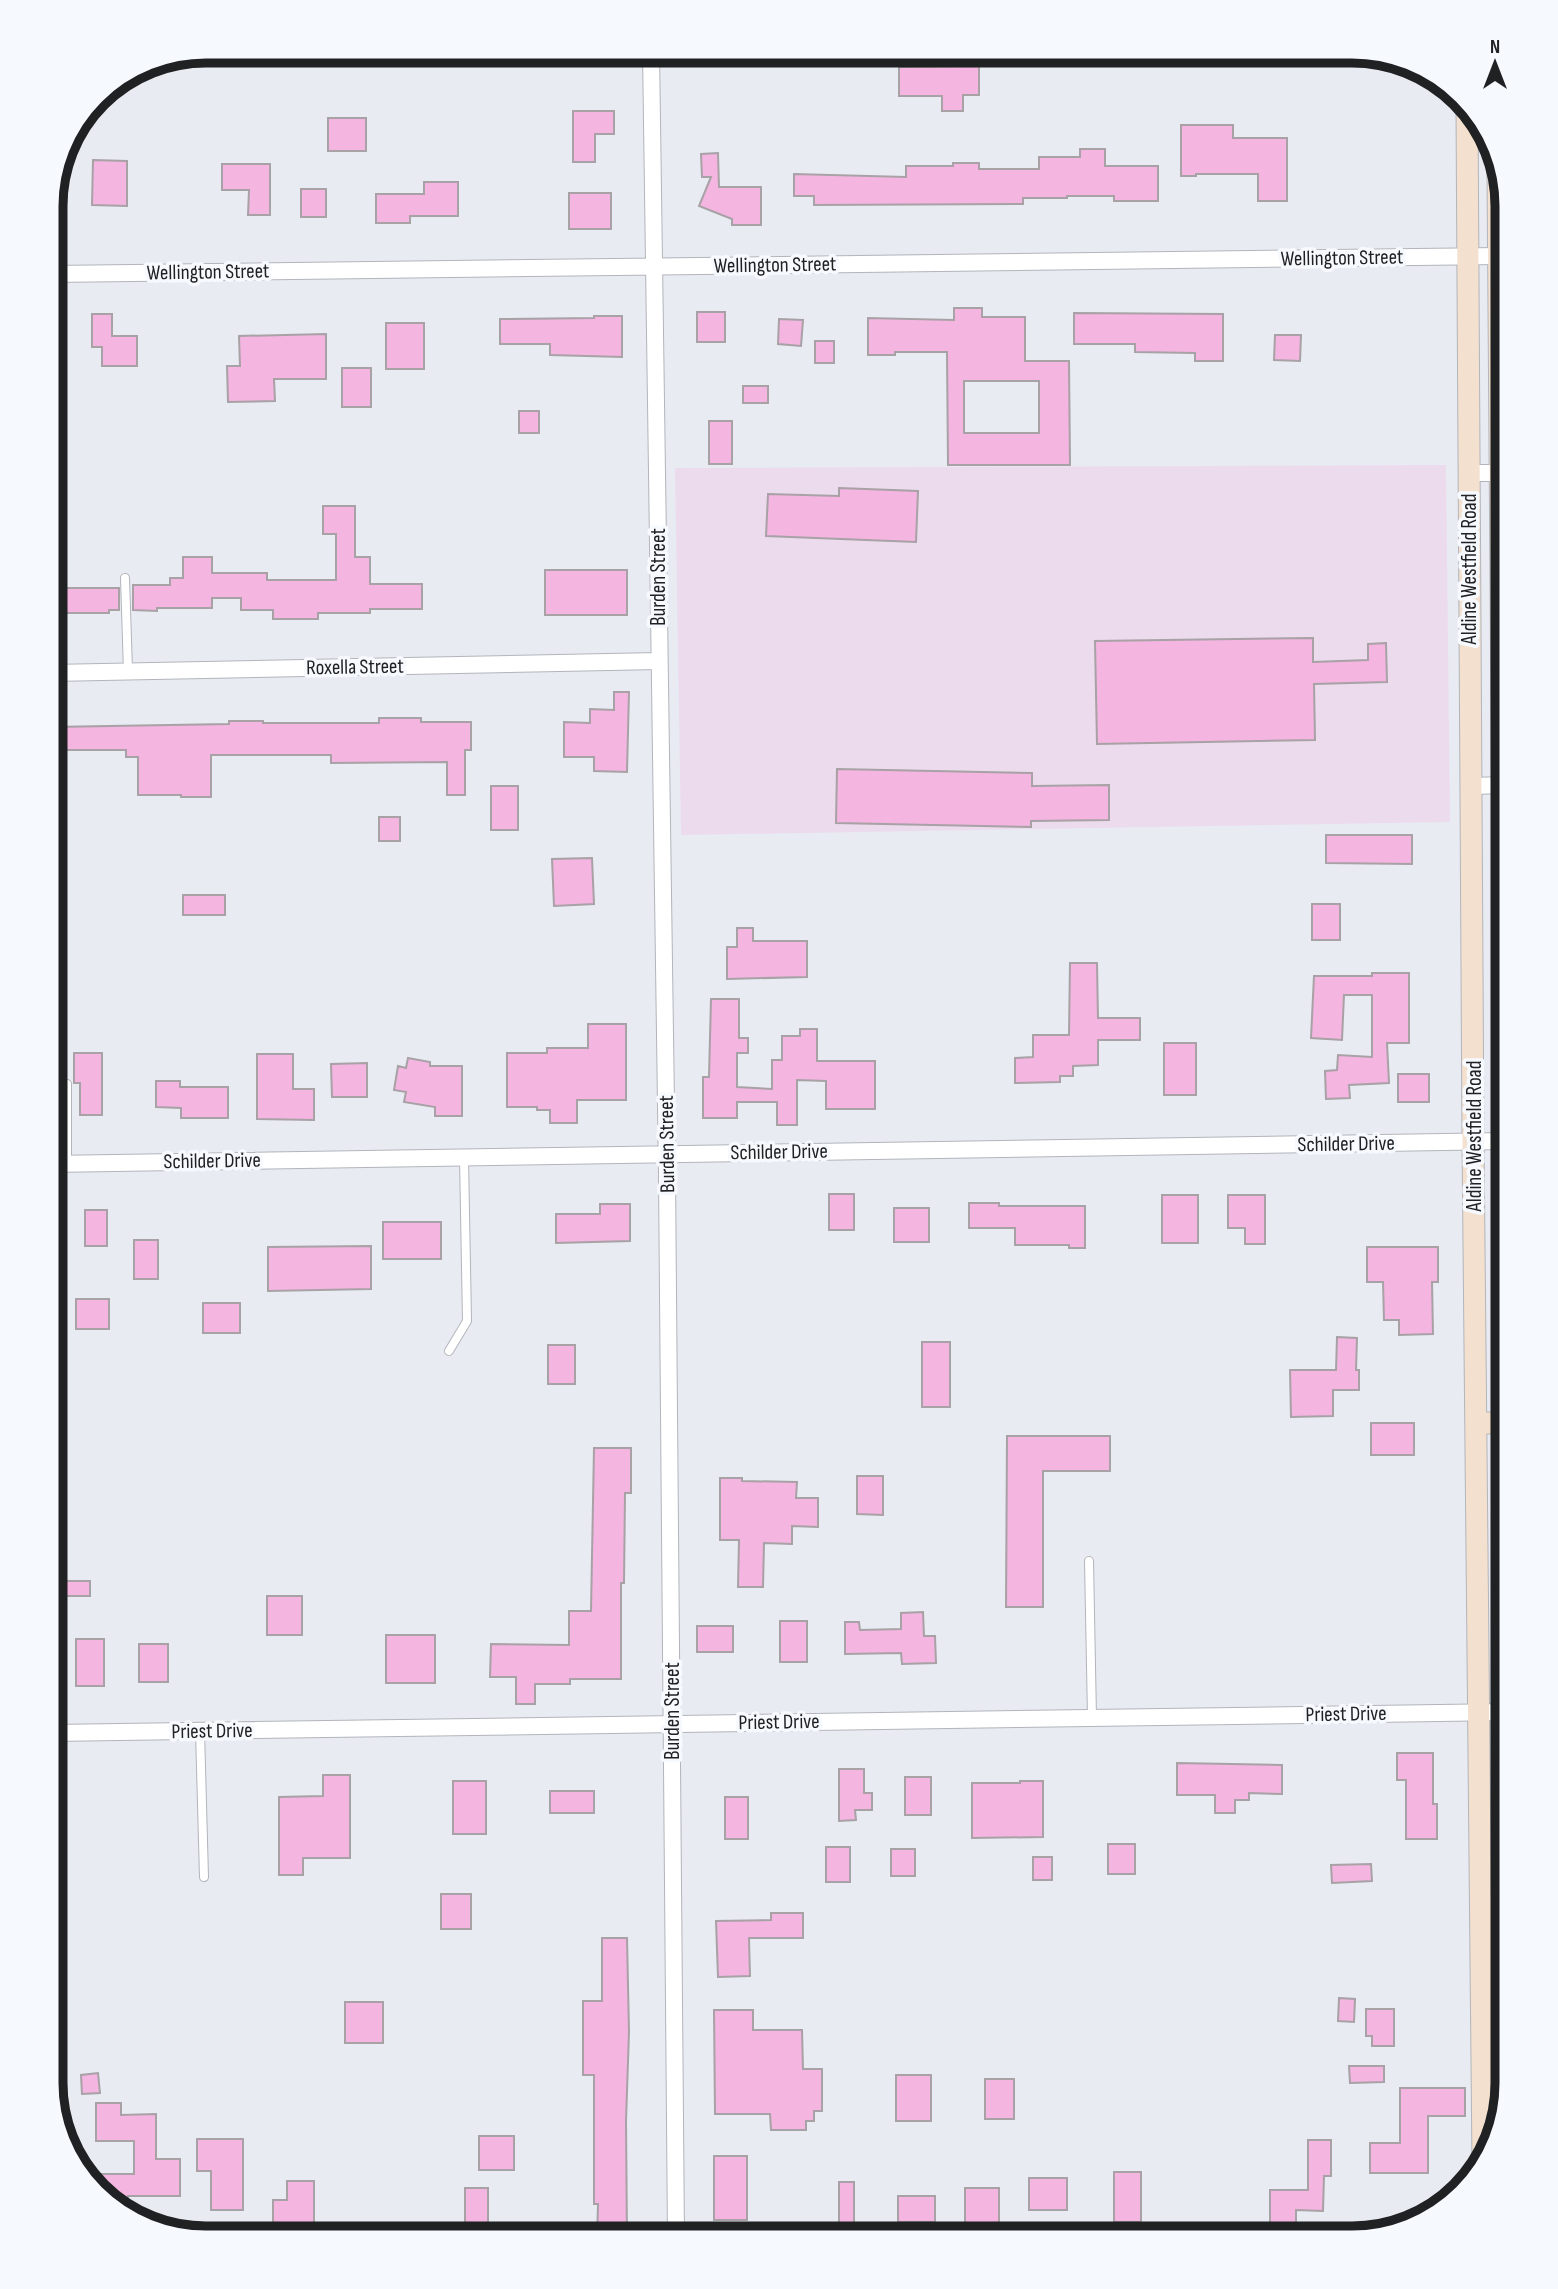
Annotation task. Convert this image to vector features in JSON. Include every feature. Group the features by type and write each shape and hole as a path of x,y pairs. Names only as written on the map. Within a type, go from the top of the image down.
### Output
{"main road":[{"name":"Aldine Westfield Road","path":"1467,122 1483,2140"},
{"path":"1469,615 1495,615"},
{"path":"1476,1423 1495,1423"},
{"path":"1482,1984 1495,1984"}],"street":[{"name":"Burden Street","path":"651,63 667,1154 676,2226"},
{"name":"Wellington Street","path":"63,274 1495,256"},
{"path":"1468,473 1495,473"},
{"name":"Roxella Street","path":"63,673 659,661"},
{"path":"1471,786 1495,785"},
{"name":"Schilder Drive","path":"63,1164 1495,1141"},
{"name":"Priest Drive","path":"63,1733 1495,1712"}],"lane":[{"path":"125,578 128,671"},
{"path":"63,1124 67,1084"},
{"path":"449,1350 467,1321 464,1157"},
{"path":"1089,1561 1092,1718"},
{"path":"200,1731 204,1877"}],"shaded area":[{"path":"1446,465 1450,822 681,835 675,468"}],"building":[{"path":"979,66 979,95 963,95 963,111 942,111 942,96 899,96 899,67"},
{"path":"573,111 614,111 614,134 595,134 595,162 573,162"},
{"path":"328,118 366,118 366,151 328,151"},
{"path":"1181,125 1233,125 1233,138 1287,138 1287,201 1258,201 1258,174 1181,176"},
{"path":"1080,149 1105,149 1105,166 1158,166 1158,201 1114,201 1114,196 1067,196 1023,198 1023,204 814,205 814,196 794,196 794,174 906,177 906,166 953,166 953,163 979,163 979,169 1039,169 1039,157 1080,157"},
{"path":"718,153 719,187 761,187 761,225 732,225 732,219 699,206 711,177 702,177 701,154"},
{"path":"93,160 127,161 127,206 92,205"},
{"path":"222,164 270,164 270,215 248,215 249,190 222,190"},
{"path":"424,182 458,182 458,216 410,216 410,223 376,223 376,194 424,194"},
{"path":"301,189 326,189 326,217 301,217"},
{"path":"569,193 611,193 611,229 569,229"},
{"path":"954,308 982,308 982,317 1025,317 1025,361 1069,361 1070,465 948,465 947,352 868,355 868,318 954,320","holes":["964,381 1039,381 1039,433 964,433"]},
{"path":"697,312 725,312 725,342 697,342"},
{"path":"1074,313 1223,314 1223,361 1195,361 1195,353 1135,352 1135,344 1074,344"},
{"path":"92,314 112,314 112,336 137,336 137,366 102,366 102,347 92,347"},
{"path":"622,316 622,357 550,355 550,344 500,344 500,319"},
{"path":"779,319 803,320 801,346 778,344"},
{"path":"386,323 424,323 424,369 386,369"},
{"path":"326,334 326,379 274,379 275,401 228,402 227,366 240,366 239,336"},
{"path":"1275,335 1301,335 1300,361 1274,360"},
{"path":"815,341 834,341 834,363 815,363"},
{"path":"342,368 371,368 371,407 342,407"},
{"path":"743,386 768,386 768,403 743,403"},
{"path":"519,411 539,411 539,433 519,433"},
{"path":"709,421 732,421 732,464 709,464"},
{"path":"839,488 918,491 916,542 766,536 768,494 839,496"},
{"path":"323,506 355,506 355,557 370,557 370,584 422,584 422,609 370,609 370,613 318,613 318,619 273,619 273,610 241,610 241,598 212,598 212,608 133,610 133,585 170,585 170,578 183,578 183,557 212,557 212,573 267,573 267,580 336,580 336,534 323,534"},
{"path":"545,570 627,570 627,615 545,615"},
{"path":"63,588 119,588 119,610 109,610 109,613 63,613"},
{"path":"1313,638 1313,662 1368,660 1368,644 1386,643 1387,682 1314,684 1315,740 1097,744 1095,641"},
{"path":"614,692 629,692 627,772 594,771 594,757 564,757 564,722 590,723 590,709 614,710"},
{"path":"379,718 421,718 421,722 471,722 471,750 465,750 465,795 447,795 447,762 331,763 331,755 211,755 211,797 138,795 138,757 126,757 126,750 63,750 63,727 229,724 229,721 379,723"},
{"path":"837,769 1032,773 1032,786 1109,785 1109,820 1031,821 1031,827 836,823"},
{"path":"491,786 518,786 518,830 491,830"},
{"path":"379,817 400,817 400,841 379,841"},
{"path":"1326,835 1412,835 1412,864 1326,863"},
{"path":"592,858 594,904 554,906 552,859"},
{"path":"183,895 225,895 225,915 183,915"},
{"path":"1312,904 1340,904 1340,940 1312,940"},
{"path":"737,928 753,928 753,941 807,941 807,977 727,979 727,947 737,947"},
{"path":"1070,963 1097,963 1098,1018 1140,1018 1140,1040 1098,1040 1098,1065 1073,1066 1073,1076 1060,1076 1060,1082 1015,1083 1015,1058 1033,1057 1033,1035 1069,1035"},
{"path":"1372,973 1409,973 1409,1043 1387,1043 1389,1083 1349,1085 1350,1098 1326,1099 1325,1071 1337,1070 1338,1055 1372,1057 1372,995 1344,995 1342,1040 1311,1038 1314,976 1372,976"},
{"path":"711,999 739,999 739,1038 748,1038 748,1053 737,1053 737,1087 772,1089 772,1060 782,1060 782,1036 800,1036 800,1029 817,1029 817,1061 875,1061 875,1109 826,1109 826,1081 797,1080 797,1125 777,1125 777,1102 737,1102 737,1118 703,1118 703,1077 709,1077"},
{"path":"588,1024 626,1024 626,1100 577,1100 577,1123 550,1123 550,1110 537,1110 537,1107 507,1107 507,1053 547,1053 547,1048 588,1048"},
{"path":"1164,1043 1196,1043 1196,1095 1164,1095"},
{"path":"74,1053 102,1053 102,1115 80,1115 80,1083 74,1083"},
{"path":"257,1054 293,1054 293,1089 314,1089 314,1120 257,1119"},
{"path":"408,1058 430,1062 430,1066 462,1066 462,1116 435,1116 435,1107 404,1102 406,1092 394,1090 398,1066 406,1068"},
{"path":"367,1063 367,1097 332,1097 331,1064"},
{"path":"1398,1074 1429,1074 1429,1102 1398,1102"},
{"path":"156,1081 180,1081 180,1087 228,1087 228,1118 181,1118 181,1108 156,1107"},
{"path":"829,1194 854,1194 854,1230 829,1230"},
{"path":"1162,1195 1198,1195 1198,1243 1162,1243"},
{"path":"1228,1195 1265,1195 1265,1244 1245,1244 1245,1228 1228,1228"},
{"path":"969,1203 999,1203 999,1206 1085,1206 1085,1248 1069,1248 1069,1245 1015,1245 1015,1228 969,1228"},
{"path":"600,1204 630,1204 630,1241 556,1243 556,1214 600,1214"},
{"path":"894,1208 929,1208 929,1242 894,1242"},
{"path":"85,1210 107,1210 107,1246 85,1246"},
{"path":"383,1222 441,1222 441,1259 383,1259"},
{"path":"134,1240 158,1240 158,1279 134,1279"},
{"path":"371,1246 371,1289 268,1291 268,1247"},
{"path":"1367,1247 1438,1247 1438,1282 1432,1282 1433,1334 1399,1335 1399,1320 1384,1320 1383,1282 1367,1282"},
{"path":"76,1299 109,1299 109,1329 76,1329"},
{"path":"203,1303 240,1303 240,1333 203,1333"},
{"path":"1337,1337 1357,1338 1356,1370 1359,1370 1359,1390 1333,1390 1333,1416 1291,1417 1290,1370 1336,1370"},
{"path":"922,1342 950,1342 950,1407 922,1407"},
{"path":"548,1345 575,1345 575,1384 548,1384"},
{"path":"1371,1423 1414,1423 1414,1455 1371,1455"},
{"path":"1007,1436 1110,1436 1110,1471 1043,1471 1043,1607 1006,1607"},
{"path":"594,1448 631,1448 631,1493 625,1493 624,1583 621,1583 621,1679 570,1679 570,1684 535,1684 535,1704 516,1704 516,1677 490,1677 491,1644 569,1645 569,1611 591,1611"},
{"path":"857,1476 883,1476 883,1515 857,1514"},
{"path":"720,1478 797,1482 796,1498 818,1498 818,1527 792,1526 792,1544 764,1543 763,1587 738,1587 739,1540 720,1540"},
{"path":"63,1581 90,1581 90,1596 63,1596"},
{"path":"267,1596 302,1596 302,1635 267,1635"},
{"path":"923,1612 924,1636 935,1636 936,1663 902,1664 901,1653 845,1654 845,1622 859,1622 860,1630 901,1629 901,1613"},
{"path":"780,1621 807,1621 807,1662 780,1662"},
{"path":"697,1626 733,1626 733,1652 697,1652"},
{"path":"386,1635 435,1635 435,1683 386,1683"},
{"path":"76,1639 104,1639 104,1686 76,1686"},
{"path":"139,1644 168,1644 168,1682 139,1682"},
{"path":"1397,1753 1433,1753 1433,1804 1437,1804 1437,1839 1406,1839 1406,1780 1397,1780"},
{"path":"1177,1763 1282,1765 1282,1794 1249,1793 1249,1800 1235,1800 1235,1813 1215,1813 1215,1795 1177,1795"},
{"path":"839,1769 864,1769 864,1793 872,1793 872,1810 855,1810 856,1820 839,1821"},
{"path":"323,1775 350,1775 350,1858 303,1858 303,1875 279,1875 279,1797 323,1796"},
{"path":"905,1777 931,1777 931,1815 905,1815"},
{"path":"453,1781 486,1781 486,1834 453,1834"},
{"path":"1043,1781 1043,1837 972,1838 972,1783"},
{"path":"550,1791 594,1791 594,1813 550,1813"},
{"path":"725,1797 748,1797 748,1839 725,1839"},
{"path":"1108,1844 1135,1844 1135,1874 1108,1874"},
{"path":"826,1847 850,1847 850,1882 826,1882"},
{"path":"891,1849 915,1849 915,1876 891,1876"},
{"path":"1033,1857 1052,1857 1052,1880 1033,1880"},
{"path":"1371,1864 1372,1881 1332,1883 1331,1865"},
{"path":"441,1894 471,1894 471,1929 441,1929"},
{"path":"771,1913 803,1913 803,1938 749,1938 750,1976 718,1977 716,1921 771,1920"},
{"path":"602,1938 627,1938 627,2226 597,2226 598,2204 594,2204 594,2075 583,2075 583,2001 602,2001"},
{"path":"1339,1998 1355,1999 1354,2022 1338,2021"},
{"path":"345,2002 383,2002 383,2043 345,2043"},
{"path":"1366,2009 1394,2009 1394,2046 1372,2046 1372,2036 1366,2036"},
{"path":"714,2010 753,2010 753,2030 802,2030 803,2069 822,2069 822,2111 814,2111 814,2121 806,2121 806,2130 771,2130 770,2114 715,2114"},
{"path":"1349,2066 1384,2066 1384,2082 1350,2083"},
{"path":"98,2073 100,2093 82,2094 81,2075"},
{"path":"896,2075 931,2075 931,2121 896,2121"},
{"path":"985,2079 1014,2079 1014,2119 985,2119"},
{"path":"1400,2088 1465,2088 1465,2116 1428,2116 1428,2173 1370,2173 1370,2143 1400,2143"},
{"path":"96,2103 121,2103 121,2115 156,2114 156,2159 180,2159 180,2196 128,2196 127,2202 96,2174 134,2174 134,2141 96,2141"},
{"path":"479,2136 514,2136 514,2170 479,2170"},
{"path":"197,2139 243,2139 243,2210 211,2210 211,2171 197,2171"},
{"path":"1308,2140 1331,2140 1331,2176 1324,2176 1323,2211 1296,2210 1296,2226 1270,2226 1270,2190 1308,2190"},
{"path":"714,2156 747,2156 747,2220 714,2220"},
{"path":"1114,2172 1141,2172 1141,2222 1114,2222"},
{"path":"1029,2178 1067,2178 1067,2210 1029,2210"},
{"path":"287,2181 314,2181 314,2226 273,2226 273,2200 287,2200"},
{"path":"839,2182 854,2182 854,2226 839,2226"},
{"path":"465,2188 488,2188 488,2226 465,2226"},
{"path":"965,2188 999,2188 999,2226 965,2226"},
{"path":"898,2196 935,2196 935,2222 898,2222"}]}
